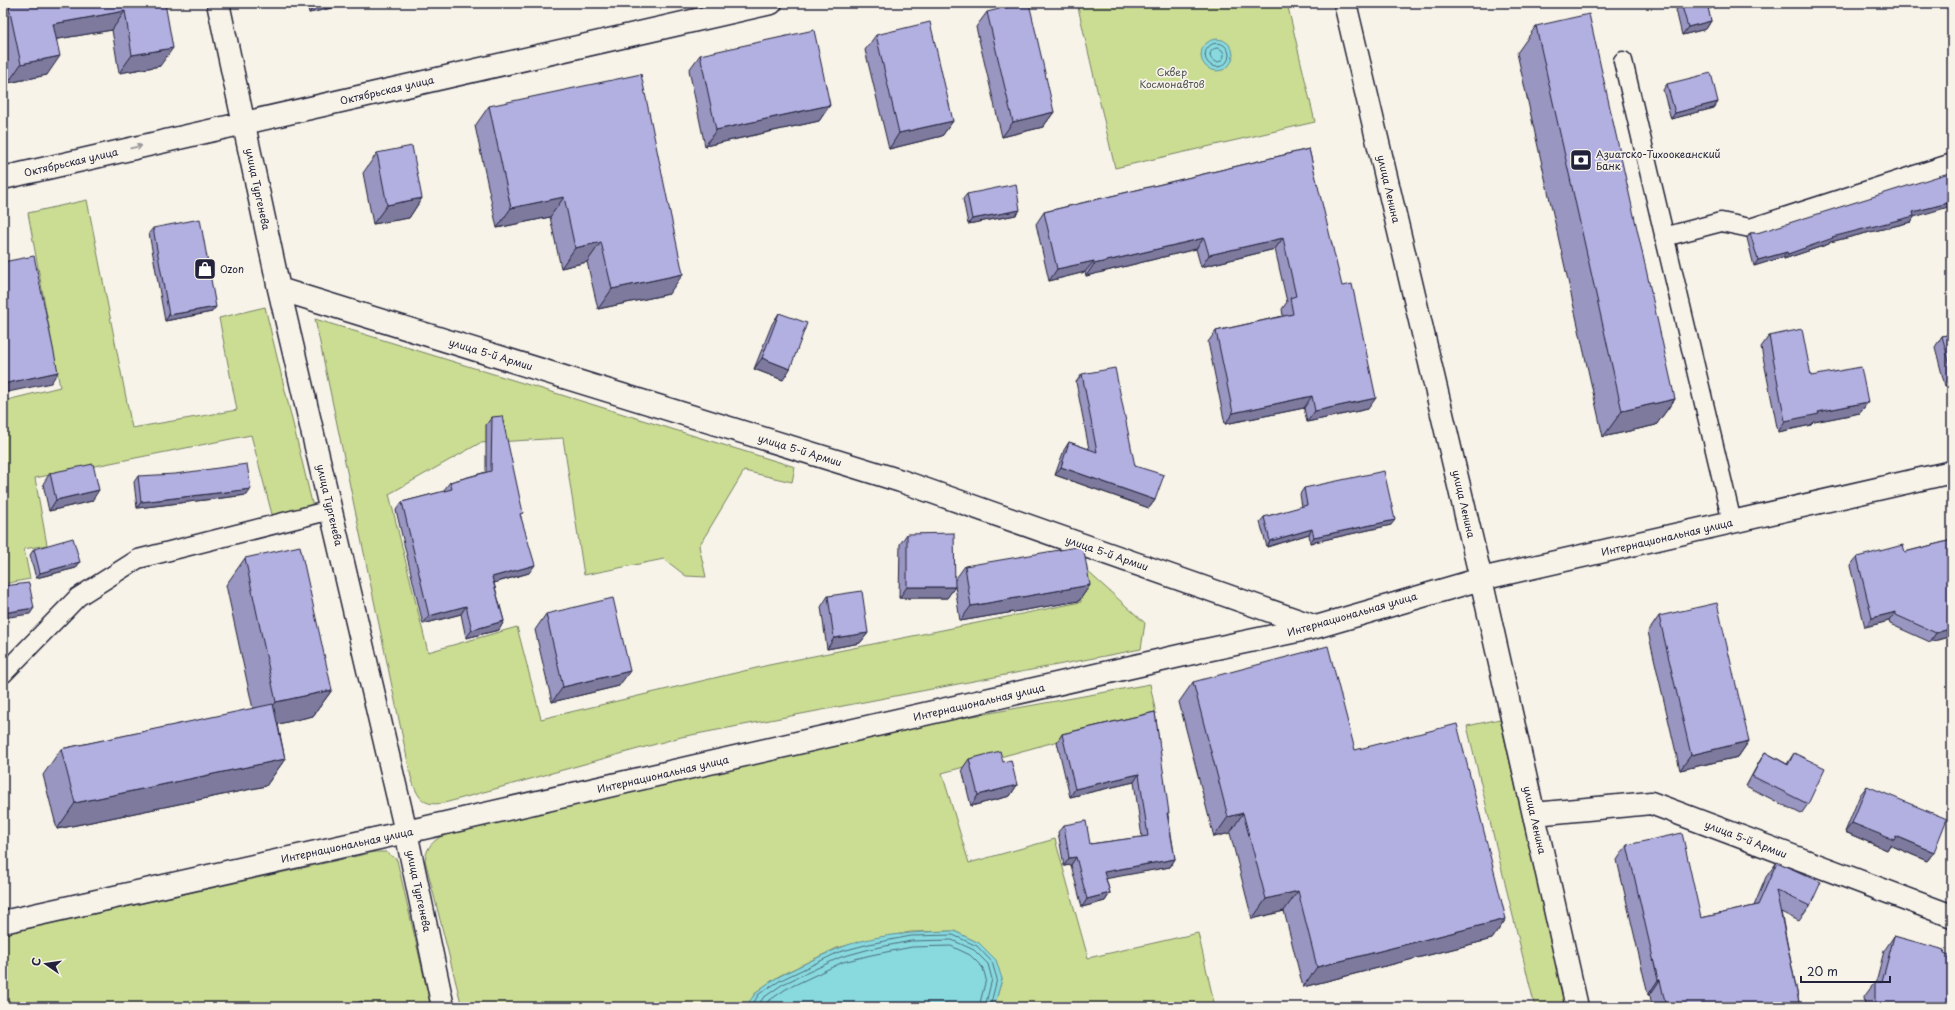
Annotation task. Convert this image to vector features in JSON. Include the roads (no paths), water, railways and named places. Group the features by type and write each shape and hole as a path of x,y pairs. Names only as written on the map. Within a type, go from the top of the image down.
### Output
{"street":[{"name":"улица Тургенева","path":"218,3 279,289 406,832 443,1007"},
{"name":"Октябрьская улица","path":"3,178 771,3"},
{"name":"улица Ленина","path":"1345,3 1482,579 1577,1007"},
{"name":"улица 5-й Армии","path":"279,289 901,481 1316,627"},
{"name":"Интернациональная улица","path":"3,922 1197,652 1316,627 1482,579 1952,472"},
{"name":"улица 5-й Армии","path":"1534,814 1651,803 1952,916"}],"lane":[{"path":"1623,61 1732,522"},
{"path":"1664,237 1721,222 1750,228 1952,163"},
{"path":"3,674 78,597 138,559 331,510"}],"water":[{"path":"1214,39 1220,39 1229,43 1233,55 1229,67 1220,71 1214,71 1205,67 1201,58 1201,52 1205,43"},
{"path":"954,931 979,943 996,960 1002,979 994,1007 746,1007 756,993 769,983 822,955 837,949 880,937 910,933"}],"place":[{"name":"Азиатско-Тихоокеанский Банк","path":"1581,160"},
{"name":"Ozon","path":"205,269"}],"park label":[{"name":"Сквер Космонавтов","path":"1172,78"}]}
